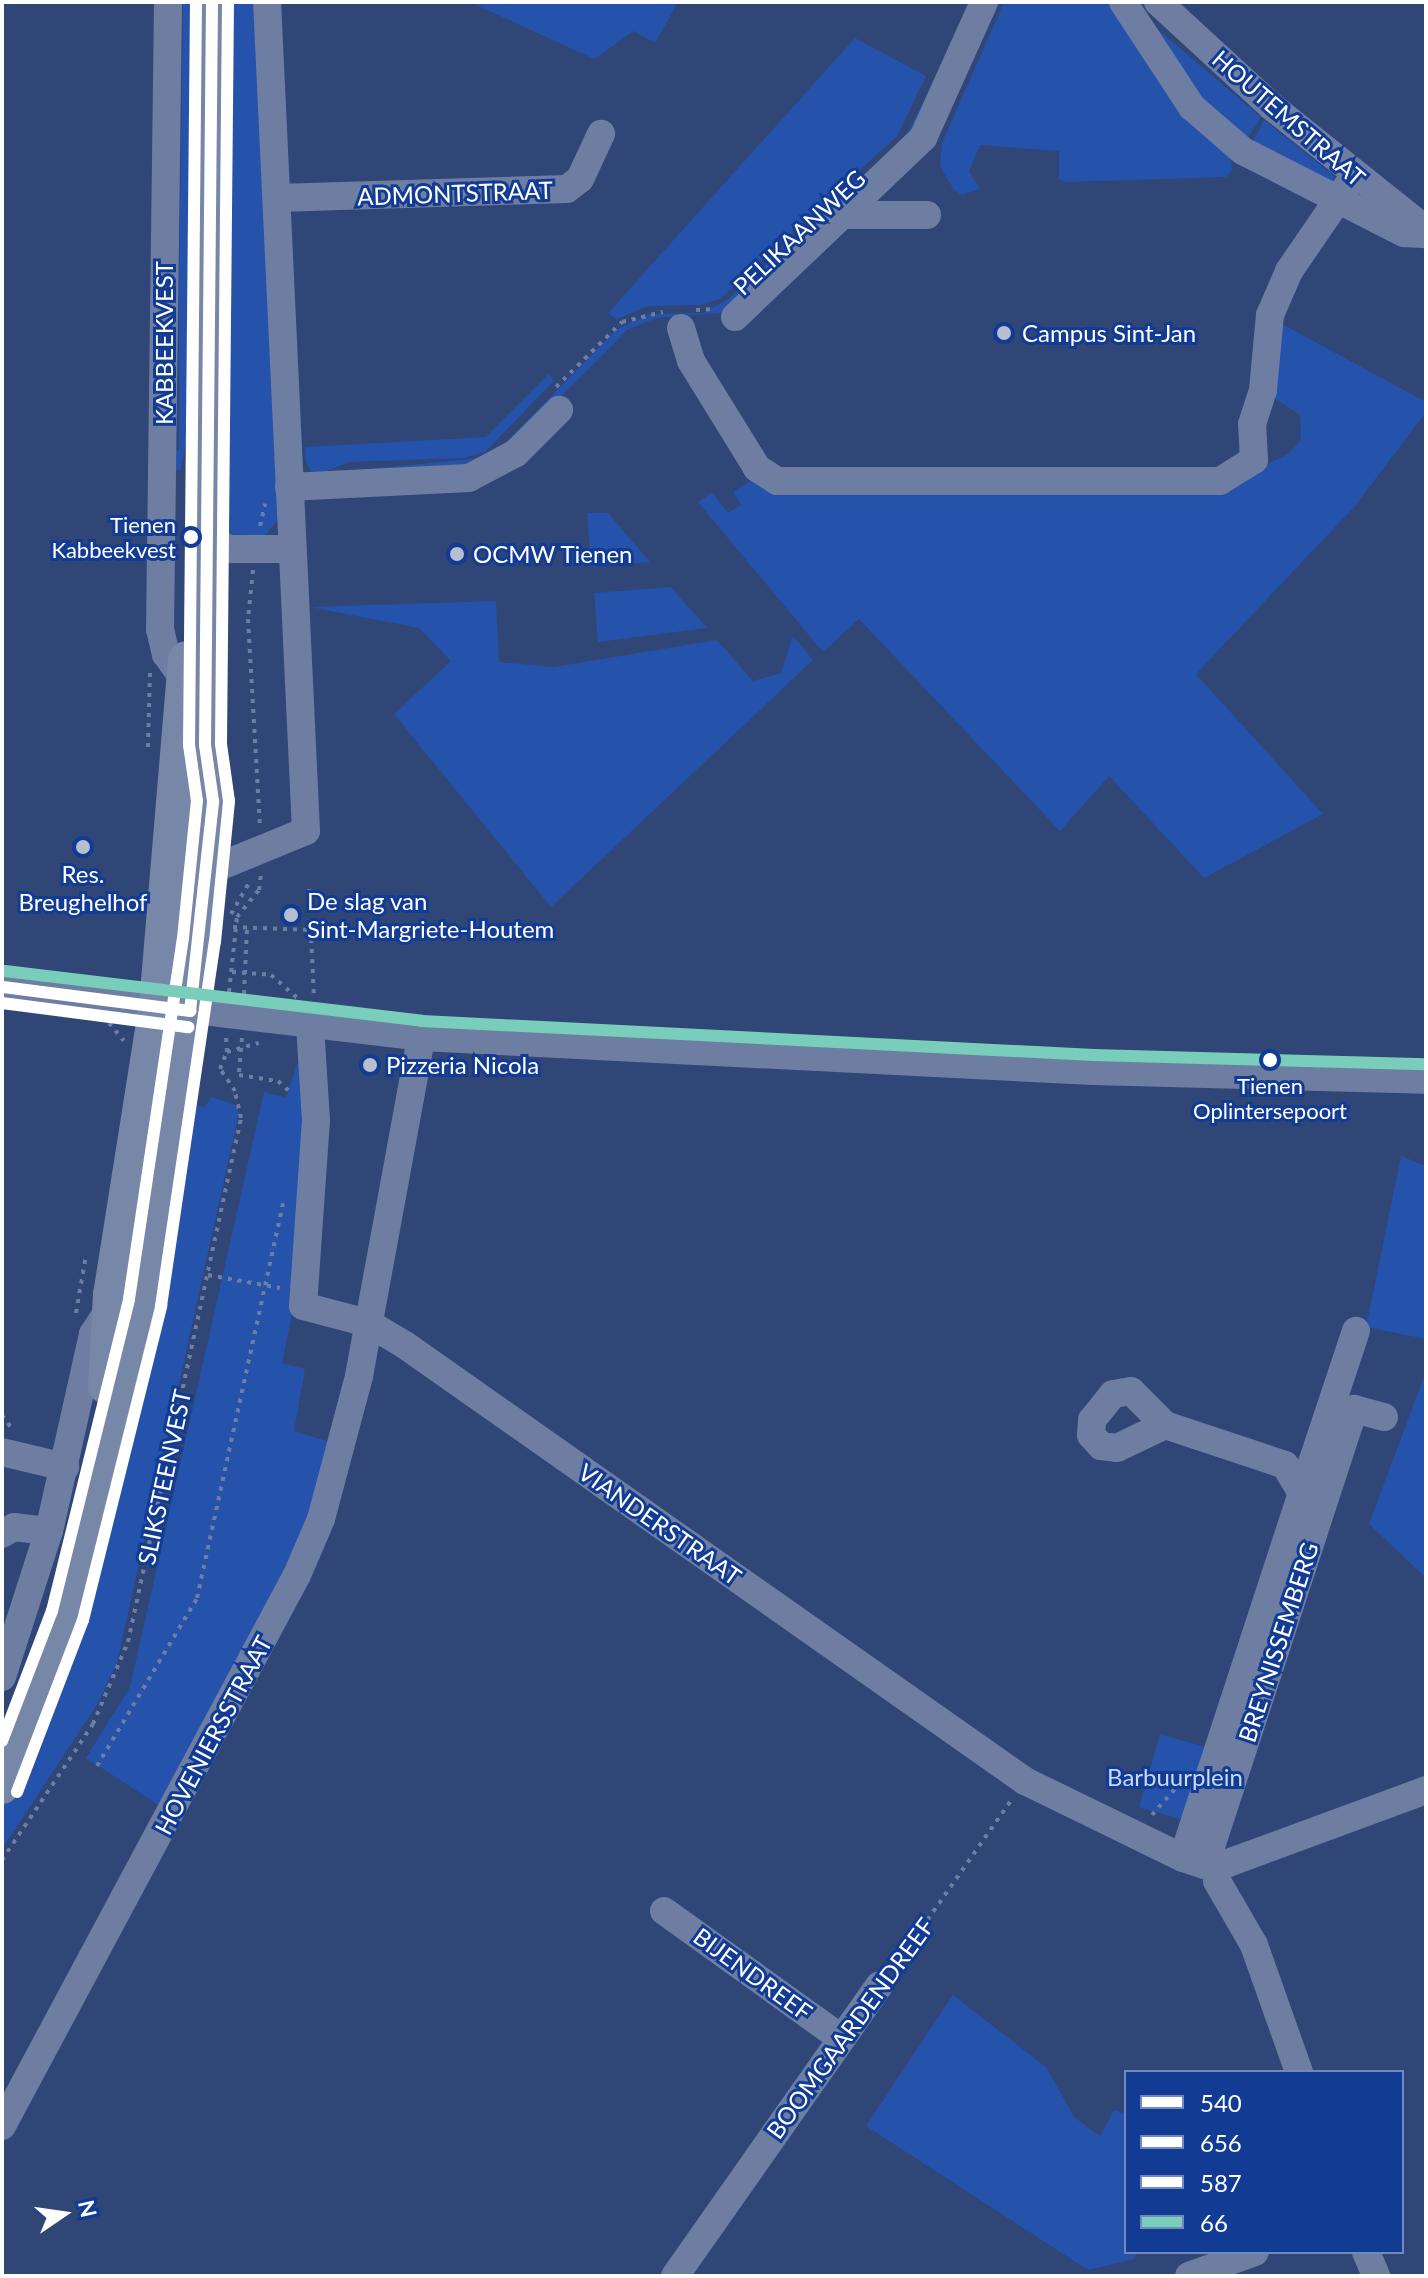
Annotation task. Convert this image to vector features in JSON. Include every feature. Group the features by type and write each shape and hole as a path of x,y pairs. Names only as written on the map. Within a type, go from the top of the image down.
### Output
{"main road":[{"name":"KABBEEKVEST","path":"174,1008 183,678 195,539 199,2"},
{"name":"KABBEEKVEST","path":"174,1008 206,872 213,801 205,745 212,2"},
{"path":"2,1753 72,1546 106,1389 112,1348 109,1310 174,1008"},
{"path":"2,1786 67,1616 145,1302 174,1008"}],"street":[{"name":"KABBEEKVEST","path":"168,2 160,629 166,654 183,678"},
{"path":"206,872 306,831 292,549 279,488 277,198 267,2"},
{"name":"PELIKAANWEG","path":"726,313 843,215 923,138 984,2"},
{"name":"HOUTEMSTRAAT","path":"1123,2 1192,107 1243,151 1404,233 1426,232"},
{"path":"1139,27 1161,5"},
{"name":"HOUTEMSTRAAT","path":"1161,5 1354,176 1426,232"},
{"name":"ADMONTSTRAAT","path":"277,198 567,189 580,179 601,134"},
{"path":"679,317 691,361 757,468 777,481 1220,481 1254,460 1252,424 1263,390 1270,315 1289,271 1354,176"},
{"path":"843,215 927,215"},
{"path":"279,488 469,478 516,453 552,403"},
{"path":"206,539 231,549 292,549"},
{"path":"2,986 421,1037 1093,1071 1426,1080"},
{"path":"310,1025 316,1120 303,1306 368,1323 421,1037"},
{"path":"2,1677 7,1646 49,1531 93,1334 109,1310"},
{"name":"VIANDERSTRAAT","path":"368,1323 1025,1781 1202,1868"},
{"name":"HOVENIERSSTRAAT","path":"2,2126 297,1575 321,1519 368,1323"},
{"path":"1298,2070 1254,1945 1202,1868 1212,1770 1356,1331"},
{"name":"BREYNISSEMBERG","path":"1202,1868 1354,1409 1384,1417"},
{"path":"1165,1425 1285,1465 1302,1493"},
{"path":"2,1452 65,1467"},
{"path":"2,1534 14,1527 49,1531"},
{"path":"1202,1868 1228,1863 1426,1790"},
{"name":"BIJENDREEF","path":"664,1911 841,2038"},
{"name":"BOOMGAARDENDREEF","path":"675,2276 879,1986"},
{"path":"1189,2276 1250,2254"},
{"path":"1367,2254 1376,2276"}],"path":[{"name":"PELIKAANWEG","path":"552,403 622,322 726,313"},
{"path":"279,488 255,550 248,619 259,890 235,927 232,972 279,979 304,1007 310,1025"},
{"path":"257,850 254,876 223,926 311,930"},
{"path":"309,889 310,1025"},
{"path":"247,928 239,1075 278,1081 298,1100"},
{"name":"SLIKSTEENVEST","path":"2,1860 93,1724 128,1642 241,1118 235,1091 220,1069 227,1052"},
{"path":"97,1766 197,1598 287,1183"},
{"path":"208,1275 304,1294"},
{"path":"1135,1836 1173,1786 1203,1769 1212,1770"},
{"name":"BOOMGAARDENDREEF","path":"879,1986 1025,1781"}],"green space":[{"path":"183,2 194,2 189,432 180,470 168,471 168,451 179,450 179,296 169,296 179,287"},
{"path":"224,2 258,2 279,518 264,537 227,533 219,522"},
{"path":"470,2 678,2 655,43 634,31 594,59"},
{"path":"1004,2 1112,2 1231,154 1232,170 1226,177 1067,182 1059,179 1059,151 980,145 969,171 980,189 962,195 954,190 940,166 942,143"},
{"path":"1156,28 1261,117 1246,141 1212,120"},
{"path":"855,38 926,76 897,136 720,299 700,305 648,306 617,319 608,313"},
{"path":"933,82 939,86 907,146 720,313 657,318 628,329 502,455 483,466 327,478 347,471 492,457 617,329 650,314 703,313 728,299 905,139"},
{"path":"1264,120 1334,176 1333,185 1250,147"},
{"path":"1282,324 1426,402 1426,412 1355,506 1196,674 1323,814 1204,878 1109,776 1060,831 859,619 823,652 698,502 712,492 728,513 741,505 733,492 754,478 764,490 779,494 1210,492 1288,454 1301,440 1300,415 1274,398"},
{"path":"549,374 554,381 485,452 463,458 349,462 322,473 310,470 306,461 305,447 486,437"},
{"path":"587,513 608,513 650,562 591,567"},
{"path":"671,587 707,628 598,642 594,593"},
{"path":"496,601 499,662 554,667 717,640 753,681 781,673 793,636 813,660 551,907 394,714 451,661 419,628 310,607"},
{"path":"300,1055 306,1093 298,1286 282,1363 305,1369 294,1431 327,1441 305,1530 165,1809 86,1758 130,1687 264,1092 286,1098"},
{"path":"211,1097 235,1105 239,1113 117,1663 98,1703 2,1849 2,1797 192,1105 205,1107"},
{"path":"1401,1156 1426,1166 1426,1339 1366,1327"},
{"path":"1426,1371 1426,1578 1369,1524"},
{"name":"Barbuurplein","path":"1160,1734 1212,1749 1191,1822 1139,1807"},
{"path":"953,1995 1047,2068 1074,2117 1100,2136 1114,2110 1124,2113 1124,2254 1136,2254 1135,2259 1088,2270 866,2126"}],"transit line":[{"name":"587","path":"2,1741 52,1611 129,1299 183,938 197,801 189,745 196,2"},
{"name":"540","path":"190,1011 213,801 205,745 212,2"},
{"name":"656","path":"17,1792 83,1620 161,1306 215,942 229,801 221,744 228,2"},
{"name":"66","path":"5,971 422,1021 1094,1055 1426,1064"},
{"name":"540","path":"3,987 190,1011"},
{"name":"656","path":"2,1003 188,1027"}],"place":[{"name":"Campus Sint-Jan","path":"1004,333"},
{"name":"Tienen Kabbeekvest","path":"191,537"},
{"name":"OCMW Tienen","path":"457,554"},
{"name":"Res. Breughelhof","path":"83,847"},
{"name":"De slag van Sint-Margriete-Houtem","path":"291,915"},
{"name":"Tienen Oplintersepoort","path":"1270,1060"},
{"name":"Pizzeria Nicola","path":"370,1065"}]}
